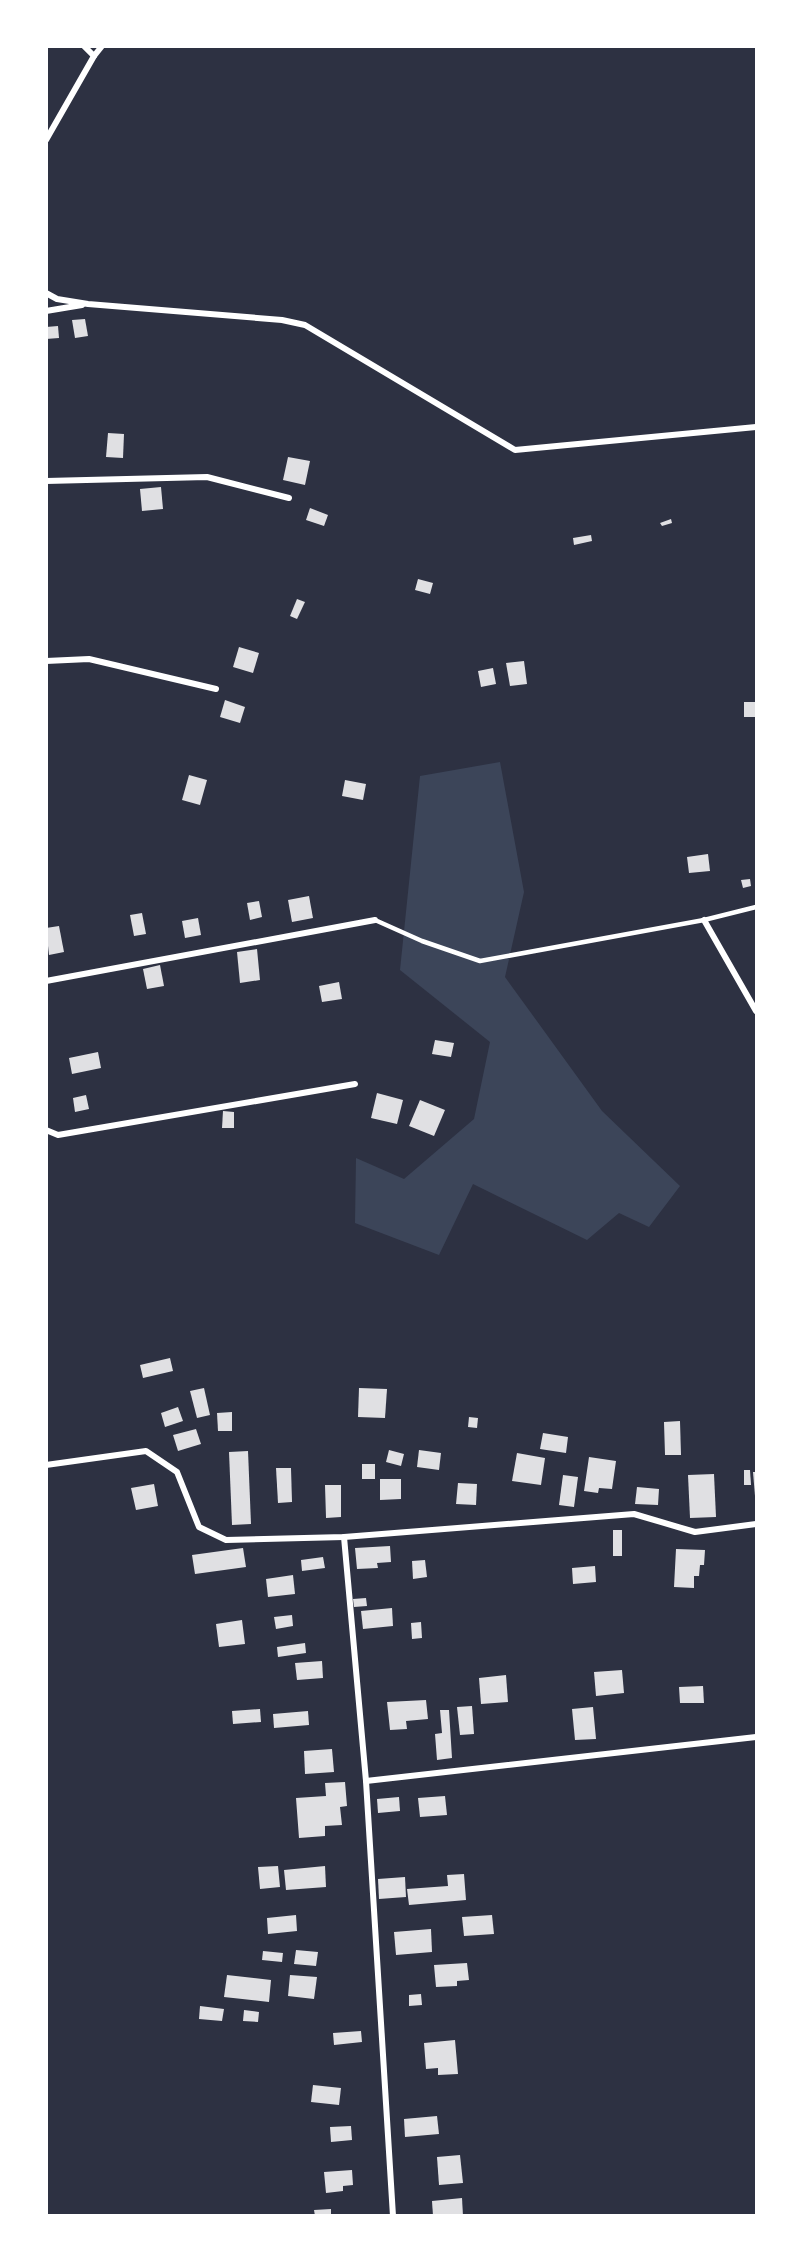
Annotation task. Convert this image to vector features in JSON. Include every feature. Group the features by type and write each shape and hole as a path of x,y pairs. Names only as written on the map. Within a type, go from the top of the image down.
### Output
{"street":[{"path":"84,46 94,57"},
{"path":"46,140 102,46"},
{"path":"46,293 57,298 88,304 282,320 304,325 515,450 756,427"},
{"path":"46,312 88,304"},
{"path":"46,481 207,477 289,498"},
{"path":"46,661 89,659 216,689"},
{"path":"46,981 375,920"},
{"path":"704,920 756,1011"},
{"path":"46,1130 58,1135 355,1084"},
{"path":"46,1465 146,1451 177,1472 199,1527 226,1540 344,1537 634,1514 695,1532 756,1524"},
{"path":"344,1537 366,1780 393,2216"},
{"path":"366,1780 756,1737"}],"lane":[{"path":"375,920 422,941 480,961 704,920 756,907"}],"shaded area":[{"path":"500,762 524,892 505,977 602,1111 680,1186 649,1227 619,1213 587,1240 473,1184 439,1255 355,1223 356,1158 404,1179 474,1119 490,1042 400,970 420,776"}],"building":[{"path":"85,319 88,336 75,338 72,320"},
{"path":"58,326 59,338 46,339 46,327"},
{"path":"108,433 124,434 123,458 106,457"},
{"path":"288,457 310,461 305,485 283,480"},
{"path":"161,487 163,509 142,511 140,489"},
{"path":"310,508 328,515 324,526 306,520"},
{"path":"671,519 672,523 662,526 660,523"},
{"path":"591,535 592,541 574,545 573,538"},
{"path":"418,579 433,583 430,594 415,590"},
{"path":"297,599 305,602 297,619 290,616"},
{"path":"239,647 259,653 253,673 233,667"},
{"path":"524,661 527,684 510,686 506,663"},
{"path":"493,668 496,684 481,687 478,671"},
{"path":"225,700 245,707 240,723 220,717"},
{"path":"744,702 756,702 756,717 744,717"},
{"path":"189,775 207,780 200,805 182,800"},
{"path":"345,780 366,784 363,800 342,796"},
{"path":"708,854 710,871 689,873 687,857"},
{"path":"750,879 751,886 743,888 741,880"},
{"path":"309,896 313,918 292,922 288,900"},
{"path":"259,901 262,917 250,920 247,903"},
{"path":"142,913 146,934 134,936 130,915"},
{"path":"198,918 201,935 185,938 182,921"},
{"path":"59,926 64,952 49,955 46,928"},
{"path":"257,949 260,980 240,983 237,952"},
{"path":"160,965 164,986 147,989 143,969"},
{"path":"339,982 342,999 322,1002 319,986"},
{"path":"435,1040 454,1043 451,1057 432,1054"},
{"path":"98,1052 101,1068 72,1074 69,1058"},
{"path":"377,1093 403,1100 397,1124 371,1118"},
{"path":"86,1095 89,1109 75,1112 73,1098"},
{"path":"420,1100 445,1110 434,1136 409,1126"},
{"path":"223,1111 234,1112 234,1128 222,1128"},
{"path":"170,1358 173,1371 143,1378 140,1365"},
{"path":"204,1388 210,1415 197,1418 190,1391"},
{"path":"359,1388 387,1389 385,1418 358,1417"},
{"path":"178,1407 183,1421 165,1427 161,1413"},
{"path":"232,1412 232,1431 218,1431 217,1413"},
{"path":"469,1417 478,1418 477,1428 468,1427"},
{"path":"680,1421 681,1455 665,1455 664,1422"},
{"path":"196,1429 201,1444 178,1451 173,1435"},
{"path":"543,1433 568,1437 566,1453 540,1449"},
{"path":"389,1450 404,1454 401,1466 386,1462"},
{"path":"419,1450 441,1453 439,1470 417,1467"},
{"path":"248,1451 251,1524 232,1525 229,1452"},
{"path":"517,1453 545,1458 541,1485 512,1481"},
{"path":"589,1457 616,1461 612,1489 599,1488 598,1493 584,1491"},
{"path":"362,1464 375,1464 375,1479 362,1479"},
{"path":"276,1468 291,1468 292,1502 278,1503"},
{"path":"744,1470 750,1470 751,1485 744,1485"},
{"path":"753,1472 756,1472 756,1496 755,1496"},
{"path":"714,1474 716,1517 690,1518 688,1475"},
{"path":"563,1475 578,1477 574,1507 559,1505"},
{"path":"380,1479 401,1479 401,1499 380,1500"},
{"path":"458,1483 477,1484 476,1505 456,1504"},
{"path":"154,1484 158,1506 136,1510 131,1488"},
{"path":"325,1485 341,1485 341,1517 326,1518"},
{"path":"637,1487 659,1489 658,1505 635,1504"},
{"path":"613,1530 622,1530 622,1556 613,1556"},
{"path":"390,1546 391,1562 377,1563 378,1568 357,1569 355,1548"},
{"path":"243,1548 246,1567 195,1574 192,1555"},
{"path":"676,1549 705,1550 704,1565 700,1565 699,1576 694,1576 694,1588 674,1587"},
{"path":"323,1557 325,1568 302,1571 301,1560"},
{"path":"425,1560 427,1577 413,1579 412,1561"},
{"path":"595,1566 596,1582 573,1584 572,1568"},
{"path":"293,1575 295,1594 268,1597 266,1579"},
{"path":"366,1598 367,1606 354,1607 353,1599"},
{"path":"392,1608 393,1626 363,1629 361,1611"},
{"path":"292,1615 293,1626 276,1629 274,1617"},
{"path":"242,1620 245,1644 219,1647 216,1624"},
{"path":"421,1622 422,1638 412,1639 411,1623"},
{"path":"305,1643 306,1653 278,1657 277,1647"},
{"path":"322,1661 323,1678 297,1680 295,1663"},
{"path":"622,1670 624,1693 596,1696 594,1672"},
{"path":"506,1675 508,1702 481,1704 479,1678"},
{"path":"703,1686 704,1703 680,1703 679,1687"},
{"path":"426,1700 428,1719 406,1721 407,1729 390,1730 387,1702"},
{"path":"472,1706 474,1734 460,1735 457,1707"},
{"path":"593,1707 596,1739 575,1740 572,1709"},
{"path":"260,1709 261,1722 233,1724 232,1711"},
{"path":"440,1710 449,1710 452,1758 437,1760 435,1734 442,1733"},
{"path":"308,1711 309,1725 274,1728 273,1714"},
{"path":"332,1749 334,1772 305,1774 304,1751"},
{"path":"345,1782 347,1806 340,1807 342,1825 325,1826 325,1836 299,1838 296,1798 326,1796 325,1783"},
{"path":"445,1796 447,1815 420,1817 418,1798"},
{"path":"399,1797 400,1811 378,1813 377,1799"},
{"path":"278,1866 280,1887 260,1889 258,1867"},
{"path":"325,1866 326,1887 286,1890 284,1870"},
{"path":"464,1874 466,1900 409,1905 407,1889 448,1886 447,1875"},
{"path":"405,1877 406,1897 379,1899 378,1879"},
{"path":"296,1915 297,1931 268,1934 267,1918"},
{"path":"492,1915 494,1934 464,1936 462,1917"},
{"path":"431,1929 432,1952 396,1955 394,1932"},
{"path":"296,1950 318,1952 316,1966 294,1964"},
{"path":"263,1951 283,1953 282,1962 262,1960"},
{"path":"467,1963 469,1980 457,1981 457,1986 436,1987 434,1965"},
{"path":"227,1975 271,1980 269,2002 224,1997"},
{"path":"290,1975 317,1977 314,1999 288,1996"},
{"path":"421,1994 422,2005 409,2006 409,1995"},
{"path":"200,2006 224,2009 222,2021 199,2019"},
{"path":"244,2010 259,2012 258,2022 243,2021"},
{"path":"361,2031 362,2042 334,2045 333,2033"},
{"path":"455,2040 458,2074 438,2075 438,2068 426,2069 424,2043"},
{"path":"313,2085 341,2088 339,2105 311,2102"},
{"path":"437,2116 439,2134 405,2137 404,2119"},
{"path":"351,2126 352,2140 331,2142 330,2127"},
{"path":"460,2155 463,2183 439,2185 437,2157"},
{"path":"352,2170 353,2185 343,2186 343,2191 326,2193 324,2172"},
{"path":"462,2198 463,2216 433,2216 432,2201"},
{"path":"331,2209 331,2216 315,2216 314,2210"}]}
